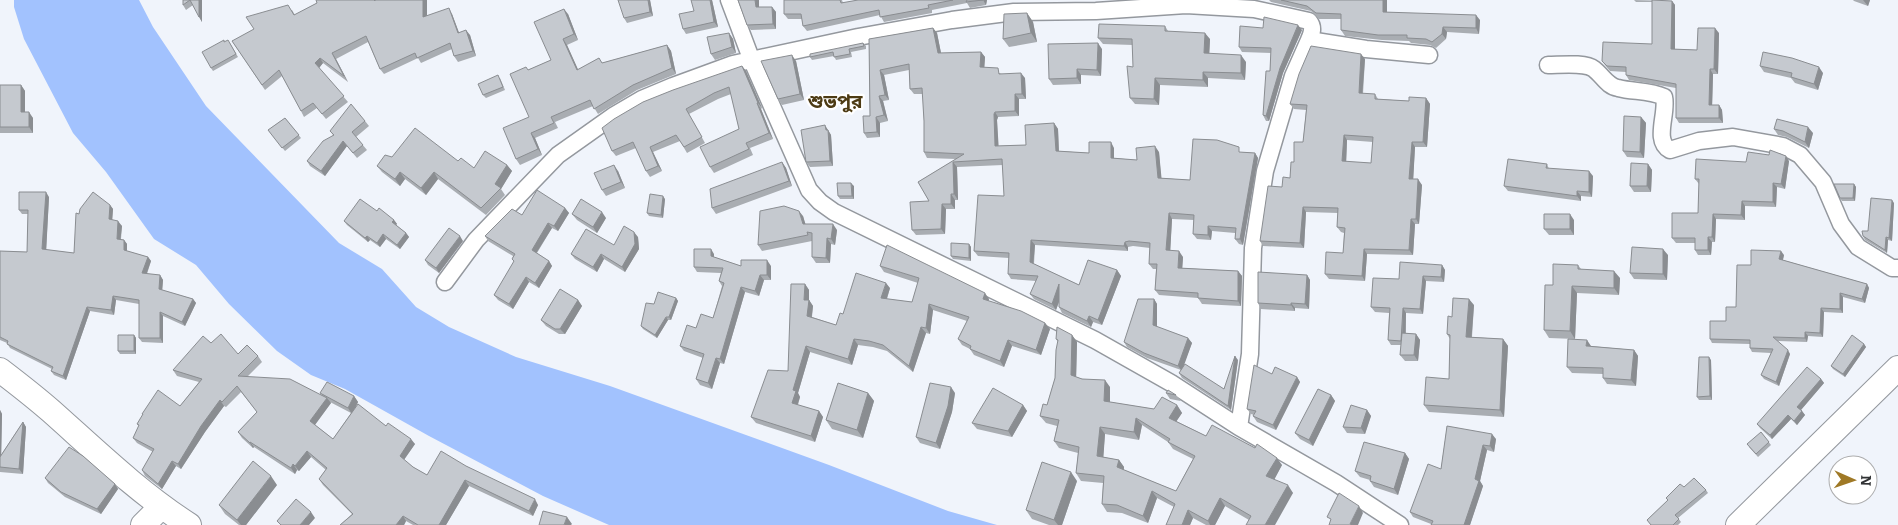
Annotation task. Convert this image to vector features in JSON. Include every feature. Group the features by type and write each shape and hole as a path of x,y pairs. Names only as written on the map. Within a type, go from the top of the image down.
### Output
{"street":[{"path":"729,0 752,61 809,190 820,202 834,212 1095,340 1171,383 1239,427 1336,484 1400,525"},
{"path":"446,282 476,240 558,155 586,134 642,99 733,64 858,37 1005,13 1096,11 1186,5 1254,9 1309,20 1313,30 1293,76 1265,171 1253,248 1250,354 1239,427"},
{"path":"1309,40 1366,49 1430,55"},
{"path":"1548,64 1587,65 1594,69 1610,85 1617,88 1658,94 1664,97 1666,104 1662,141 1665,147 1670,150 1699,141 1734,137 1783,146 1800,155 1823,182 1841,224 1858,247 1892,268 1898,268"},
{"path":"1738,525 1898,368"},
{"path":"0,370 49,409 124,478 161,507 189,525"},
{"path":"143,525 161,507"}],"water":[{"path":"14,0 139,0 153,27 206,106 339,243 382,269 416,307 449,327 516,357 610,386 829,465 948,511 997,525 609,525 543,496 345,389 311,375 277,351 229,304 196,265 154,239 106,172 73,133 24,39 14,7"}],"building":[{"path":"183,0 190,0 183,5"},
{"path":"190,0 199,0 199,17"},
{"path":"316,0 423,0 423,17 449,8 458,33 466,30 473,51 454,56 450,43 417,58 415,53 380,69 366,36 332,53 344,76 320,58 315,63 344,96 322,114 313,103 301,111 279,70 262,85 232,41 254,29 246,17 288,5 294,15 317,3"},
{"path":"618,0 648,0 650,12 624,18"},
{"path":"691,0 710,0 714,22 683,29 679,14 694,11"},
{"path":"738,0 755,0 756,7 772,7 773,24 747,25"},
{"path":"784,0 840,0 841,3 858,0 953,0 928,5 929,8 880,17 879,10 803,26 801,14 784,14"},
{"path":"967,0 983,0 966,2"},
{"path":"1281,0 1383,0 1383,12 1476,15 1476,28 1443,27 1442,34 1432,42 1426,39 1407,38 1407,35 1378,35 1341,30 1341,14 1316,13 1307,6"},
{"path":"1652,0 1672,1 1671,49 1697,50 1698,28 1715,28 1714,69 1710,69 1709,105 1719,105 1719,118 1676,118 1676,84 1626,75 1626,67 1607,66 1602,61 1603,42 1652,44"},
{"path":"564,9 574,34 563,39 577,70 599,58 602,63 667,45 672,68 633,85 594,109 590,100 551,117 554,123 531,133 538,149 516,159 503,128 529,117 510,74 526,67 528,70 551,60 534,22"},
{"path":"1027,13 1031,33 1003,39 1004,14"},
{"path":"1264,17 1298,25 1280,68 1266,116 1263,115 1266,71 1270,71 1271,48 1239,47 1240,26 1263,28"},
{"path":"1099,24 1165,26 1165,31 1205,33 1204,53 1241,55 1241,73 1203,72 1203,80 1155,78 1154,99 1130,98 1127,66 1133,67 1132,39 1098,38"},
{"path":"933,28 938,53 981,52 980,67 998,68 999,74 1021,73 1022,94 1015,94 1015,111 995,112 994,114 995,146 1026,145 1025,125 1054,123 1056,151 1089,153 1089,142 1111,142 1111,158 1137,160 1136,148 1155,146 1158,178 1190,180 1193,139 1217,140 1239,147 1239,152 1255,153 1240,239 1235,239 1236,228 1208,226 1208,235 1193,234 1194,215 1169,213 1166,250 1179,251 1178,268 1238,271 1238,301 1198,298 1198,293 1155,290 1157,264 1149,264 1150,243 1129,241 1125,242 1124,246 1031,240 1030,262 1079,285 1088,260 1117,270 1098,320 1089,316 1087,321 1059,307 1059,284 1052,304 1030,294 1038,276 1008,274 1009,253 974,251 978,195 1004,196 1002,159 953,162 954,194 951,194 951,204 942,204 941,229 912,230 910,202 929,201 918,182 964,154 924,152 922,88 910,89 909,64 880,70 885,95 879,96 884,115 876,117 877,132 864,133 863,116 870,116 869,39"},
{"path":"729,33 732,47 711,54 707,37"},
{"path":"224,40 224,42 228,40 236,54 211,68 202,52"},
{"path":"863,43 864,46 849,49 850,54 834,57 833,52 810,57 810,54"},
{"path":"1098,43 1097,70 1077,69 1077,78 1049,79 1048,44"},
{"path":"1311,46 1361,54 1359,93 1375,94 1375,99 1409,101 1409,97 1426,98 1423,142 1412,142 1409,179 1418,179 1416,219 1411,219 1409,250 1364,249 1362,276 1325,274 1326,252 1343,253 1345,228 1337,227 1338,208 1303,207 1300,243 1260,241 1268,186 1282,187 1283,177 1290,178 1291,162 1294,162 1294,142 1303,142 1307,105 1290,104 1299,74","holes":["1344,135 1373,137 1371,163 1342,161"]},
{"path":"1763,52 1792,58 1819,67 1814,84 1791,77 1792,73 1760,66"},
{"path":"792,55 800,94 778,99 761,61"},
{"path":"742,66 769,133 746,143 749,149 710,167 700,147 739,129 729,87 686,109 702,137 684,147 676,135 650,147 658,166 646,171 633,142 612,151 602,128 614,119 643,102"},
{"path":"498,75 503,87 483,95 478,84"},
{"path":"0,85 21,85 21,112 29,112 29,127 0,127"},
{"path":"351,104 365,121 352,132 363,145 353,153 343,141 321,171 307,161 323,141 334,135 330,131"},
{"path":"1624,116 1641,117 1640,152 1623,151"},
{"path":"285,118 299,135 282,148 268,130"},
{"path":"1777,119 1808,127 1805,142 1783,131 1774,129"},
{"path":"825,125 826,130 828,130 830,161 806,162 801,130"},
{"path":"415,128 458,161 461,158 474,168 485,151 507,165 495,184 501,188 481,208 434,172 421,188 400,172 395,179 377,166 385,155 392,157"},
{"path":"1770,150 1786,156 1781,184 1773,183 1773,202 1742,201 1741,215 1713,214 1712,237 1708,237 1708,250 1695,250 1695,238 1672,238 1672,213 1698,213 1699,179 1695,179 1696,159 1746,162 1748,152 1769,155"},
{"path":"1508,159 1547,164 1546,168 1589,171 1589,192 1577,191 1577,196 1504,186"},
{"path":"782,162 789,181 712,208 710,189"},
{"path":"1631,163 1648,164 1647,186 1630,186"},
{"path":"614,165 621,182 602,190 594,173"},
{"path":"837,183 851,183 852,196 838,196"},
{"path":"1834,184 1854,184 1853,198 1840,198"},
{"path":"537,190 565,208 554,226 548,223 532,250 549,261 535,283 526,277 509,304 494,295 514,261 512,259 515,254 485,236 512,209 522,215"},
{"path":"19,192 46,192 42,249 74,253 76,213 79,214 80,209 93,192 110,205 109,219 118,221 117,239 124,240 124,250 148,257 142,273 160,275 159,289 193,299 182,322 160,312 160,338 139,338 139,300 113,296 111,310 87,307 63,376 51,371 53,367 7,344 8,341 0,337 0,251 27,252 28,210 19,210"},
{"path":"650,194 663,196 661,215 647,213"},
{"path":"1871,198 1892,200 1889,238 1886,237 1885,250 1863,236 1862,231 1868,231"},
{"path":"360,199 377,211 379,208 406,233 397,245 383,234 377,243 367,236 365,238 344,221"},
{"path":"581,199 602,212 593,227 572,214"},
{"path":"784,206 799,211 803,224 833,224 831,239 827,238 826,258 812,257 812,233 807,232 808,235 758,245 760,211"},
{"path":"1544,214 1570,214 1570,229 1544,229"},
{"path":"624,226 634,232 635,244 622,267 601,254 593,267 571,254 586,229 614,245"},
{"path":"449,228 460,236 436,268 425,260"},
{"path":"951,243 969,244 969,258 951,256"},
{"path":"887,245 985,293 983,299 1021,311 1045,323 1036,350 1008,340 1000,361 970,349 971,346 958,339 969,317 929,304 926,328 921,327 909,366 883,345 869,341 854,339 848,359 806,346 793,390 796,391 792,403 819,411 811,436 751,417 768,370 788,371 791,284 805,284 804,300 809,300 807,316 836,325 840,313 843,314 856,273 886,283 881,298 912,302 919,278 880,266"},
{"path":"1632,247 1663,249 1663,274 1630,273"},
{"path":"694,249 711,249 711,256 741,266 741,260 767,260 767,275 760,275 755,291 741,287 720,359 716,358 708,383 696,379 704,354 680,346 687,325 696,328 701,314 713,318 724,283 719,281 723,268 694,267"},
{"path":"1751,250 1781,251 1779,259 1867,284 1862,299 1840,293 1840,309 1821,308 1820,333 1805,332 1805,338 1773,337 1788,350 1776,382 1761,375 1773,349 1750,348 1750,340 1710,339 1710,321 1726,321 1726,307 1736,307 1737,265 1751,265"},
{"path":"1400,262 1442,265 1441,277 1423,276 1420,309 1403,308 1401,341 1388,340 1390,308 1371,307 1373,278 1399,279"},
{"path":"1553,264 1578,265 1578,269 1614,271 1614,288 1572,286 1570,331 1544,330 1545,285 1553,285"},
{"path":"1258,272 1307,275 1305,304 1258,303"},
{"path":"560,289 578,300 560,329 555,329 541,320"},
{"path":"658,292 676,298 669,317 666,317 655,335 641,326 646,303 654,304"},
{"path":"1453,298 1469,299 1466,337 1503,339 1500,410 1424,405 1426,377 1449,379 1450,335 1447,334 1448,316 1452,317"},
{"path":"1138,299 1154,299 1153,325 1188,338 1178,366 1144,353 1124,342"},
{"path":"1057,327 1072,335 1071,375 1082,379 1105,380 1104,401 1154,409 1162,397 1177,405 1169,418 1206,436 1212,425 1255,448 1257,444 1277,458 1266,476 1288,485 1265,525 1246,525 1251,516 1220,498 1208,521 1188,510 1182,525 1166,525 1175,504 1152,491 1143,516 1117,505 1102,504 1104,476 1076,473 1079,447 1054,441 1059,420 1040,416 1043,404 1047,405 1055,378 1058,340 1056,339","holes":["1136,418 1170,439 1168,442 1195,456 1176,491 1117,467 1119,460 1097,456 1100,427 1134,432"]},
{"path":"1402,333 1416,334 1414,355 1400,355"},
{"path":"221,334 238,354 247,345 258,356 238,376 290,379 327,398 310,421 333,439 358,404 386,426 388,423 411,439 400,456 413,467 427,475 441,451 466,466 535,499 529,511 465,480 439,525 418,525 403,516 396,525 340,525 353,514 319,479 327,468 307,451 295,466 293,464 291,468 250,443 238,432 257,412 237,386 222,402 220,400 201,426 178,464 172,461 158,484 142,470 154,449 133,438 139,425 137,424 158,390 180,406 202,379 173,370 203,336 211,343"},
{"path":"118,335 134,335 134,351 118,351"},
{"path":"1852,335 1864,344 1843,374 1831,366"},
{"path":"1568,339 1587,340 1586,346 1634,350 1631,380 1603,378 1603,368 1567,367"},
{"path":"1235,356 1228,406 1179,373 1185,364 1224,389"},
{"path":"1699,357 1709,357 1710,396 1697,397"},
{"path":"1254,365 1272,374 1275,367 1297,377 1273,425 1253,416 1256,411 1247,409"},
{"path":"1807,367 1821,379 1797,407 1802,411 1794,421 1788,415 1770,435 1757,424"},
{"path":"327,382 354,396 348,408 320,393"},
{"path":"838,383 868,393 857,430 826,420"},
{"path":"930,383 951,387 948,406 936,443 916,437"},
{"path":"993,388 1023,405 1008,431 972,423"},
{"path":"1318,389 1331,395 1309,440 1295,433"},
{"path":"1168,390 1176,395 1166,393"},
{"path":"1351,405 1367,410 1361,428 1343,427"},
{"path":"23,422 19,469 0,467 0,457"},
{"path":"1447,426 1492,434 1490,446 1483,445 1475,479 1479,481 1464,525 1431,525 1433,521 1410,512 1428,464 1441,469"},
{"path":"1761,432 1769,442 1756,454 1747,444"},
{"path":"1364,442 1405,453 1394,489 1370,481 1371,476 1355,471"},
{"path":"69,447 83,456 115,484 97,509 61,492 45,478"},
{"path":"253,461 271,476 237,520 219,505"},
{"path":"1042,462 1071,472 1054,520 1026,510"},
{"path":"1694,478 1706,490 1675,515 1679,519 1673,525 1651,525 1647,520 1668,500 1666,498 1680,484 1684,487"},
{"path":"1339,493 1359,506 1350,524 1353,525 1329,525 1331,519 1327,517"},
{"path":"296,499 311,512 300,525 281,525 277,521"},
{"path":"543,511 567,517 564,525 539,525"}],"district":[{"name":"শুভপুর","path":"835,101"}]}
